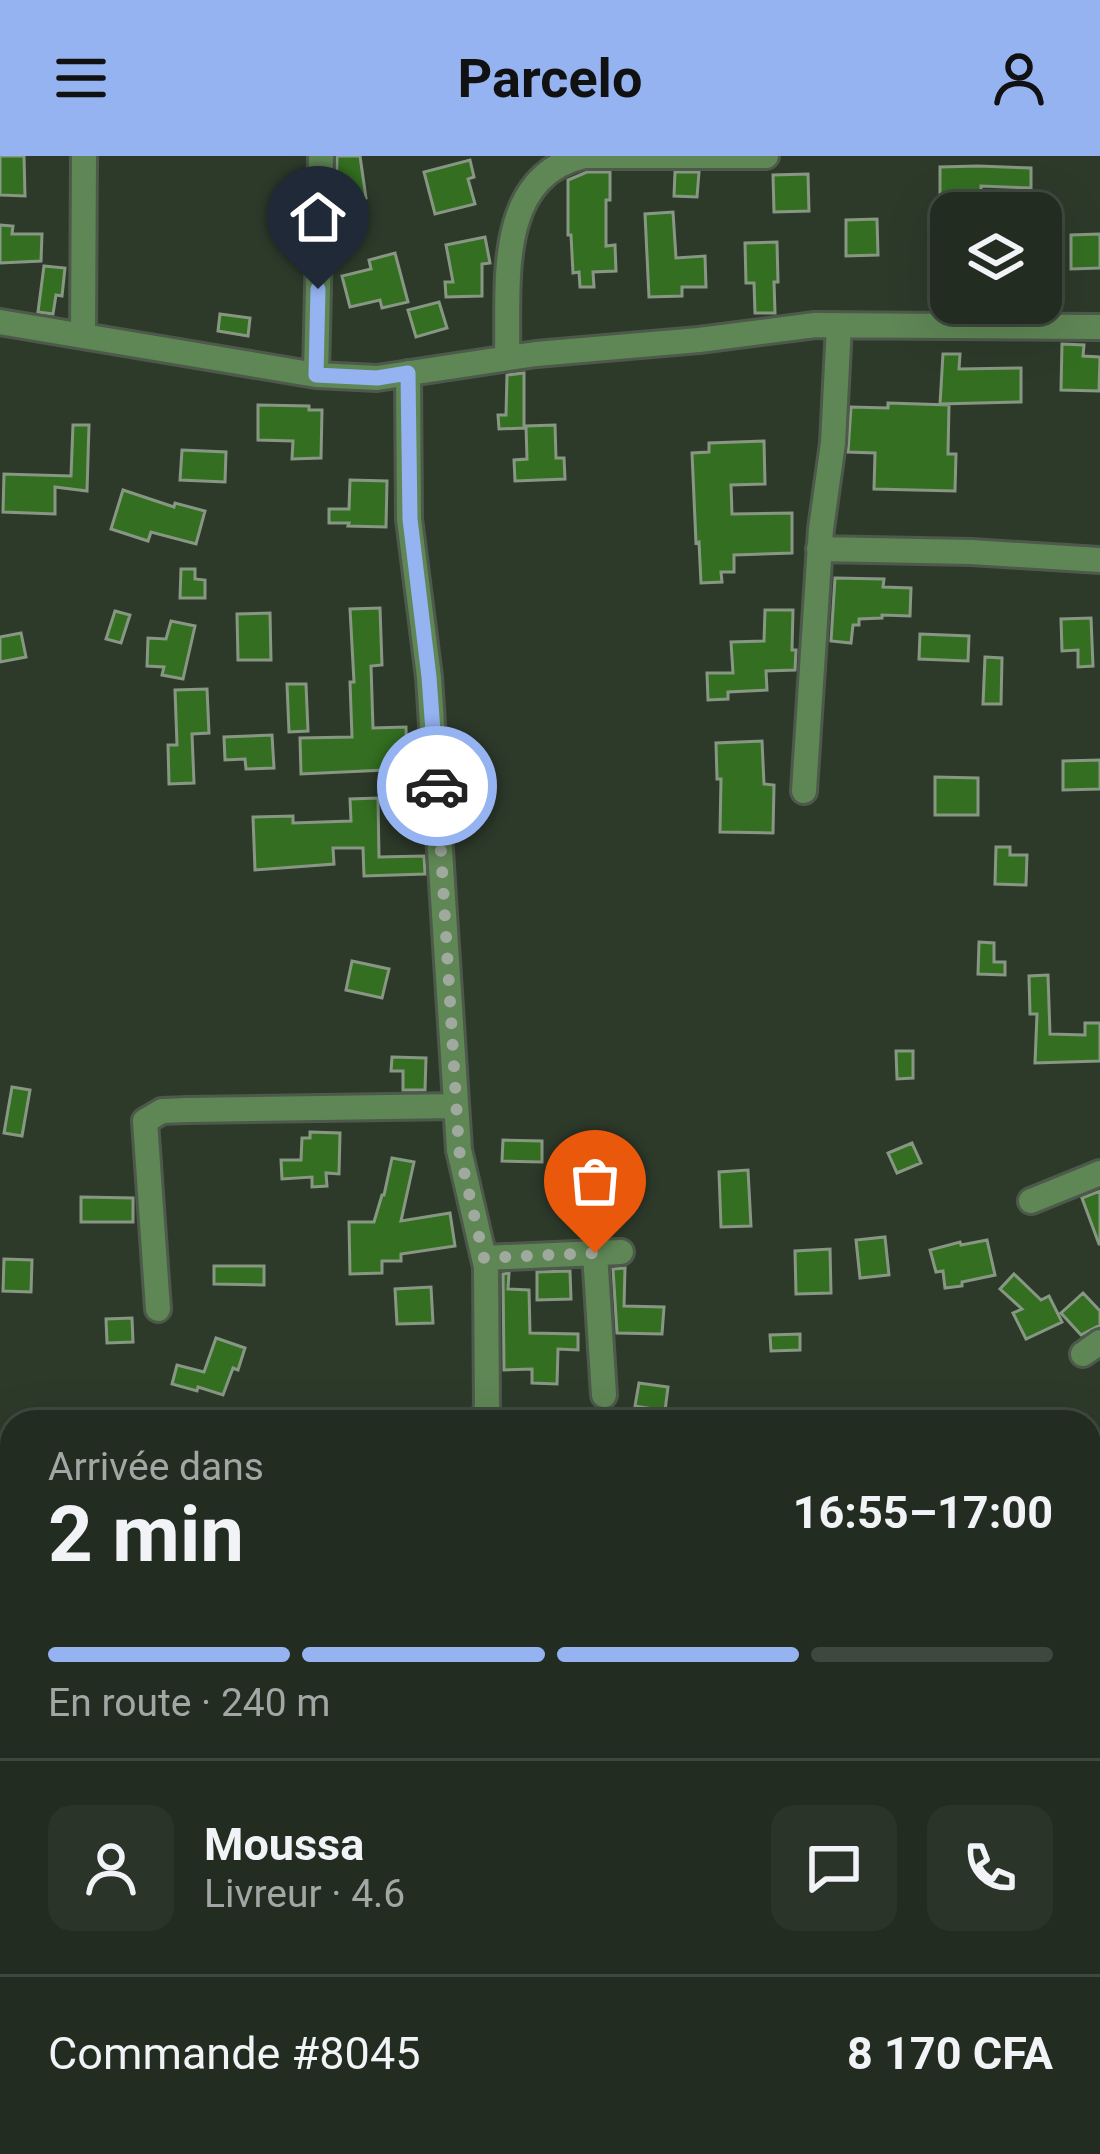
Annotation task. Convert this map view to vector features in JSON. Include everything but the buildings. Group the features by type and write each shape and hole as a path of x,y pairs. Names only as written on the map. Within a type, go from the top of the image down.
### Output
{"street":[{"path":"83,335 84,156"},
{"path":"316,375 321,156"},
{"path":"507,358 516,217 538,182 566,160 584,156 766,156"},
{"path":"0,322 316,375 377,378 507,358 839,325 1100,327"},
{"path":"804,791 839,325"},
{"path":"408,373 410,519 429,677 459,1150 484,1258 487,1410"},
{"path":"819,549 1100,560"},
{"path":"158,1309 145,1121 175,1110 456,1106"},
{"path":"1030,1201 1100,1173"},
{"path":"484,1258 608,1252 604,1395"}],"way so far":[{"path":"437,786 459,1150 484,1258 595,1253"}],"route":[{"path":"318,289 316,375 377,378 408,373 410,519 437,786"}]}
